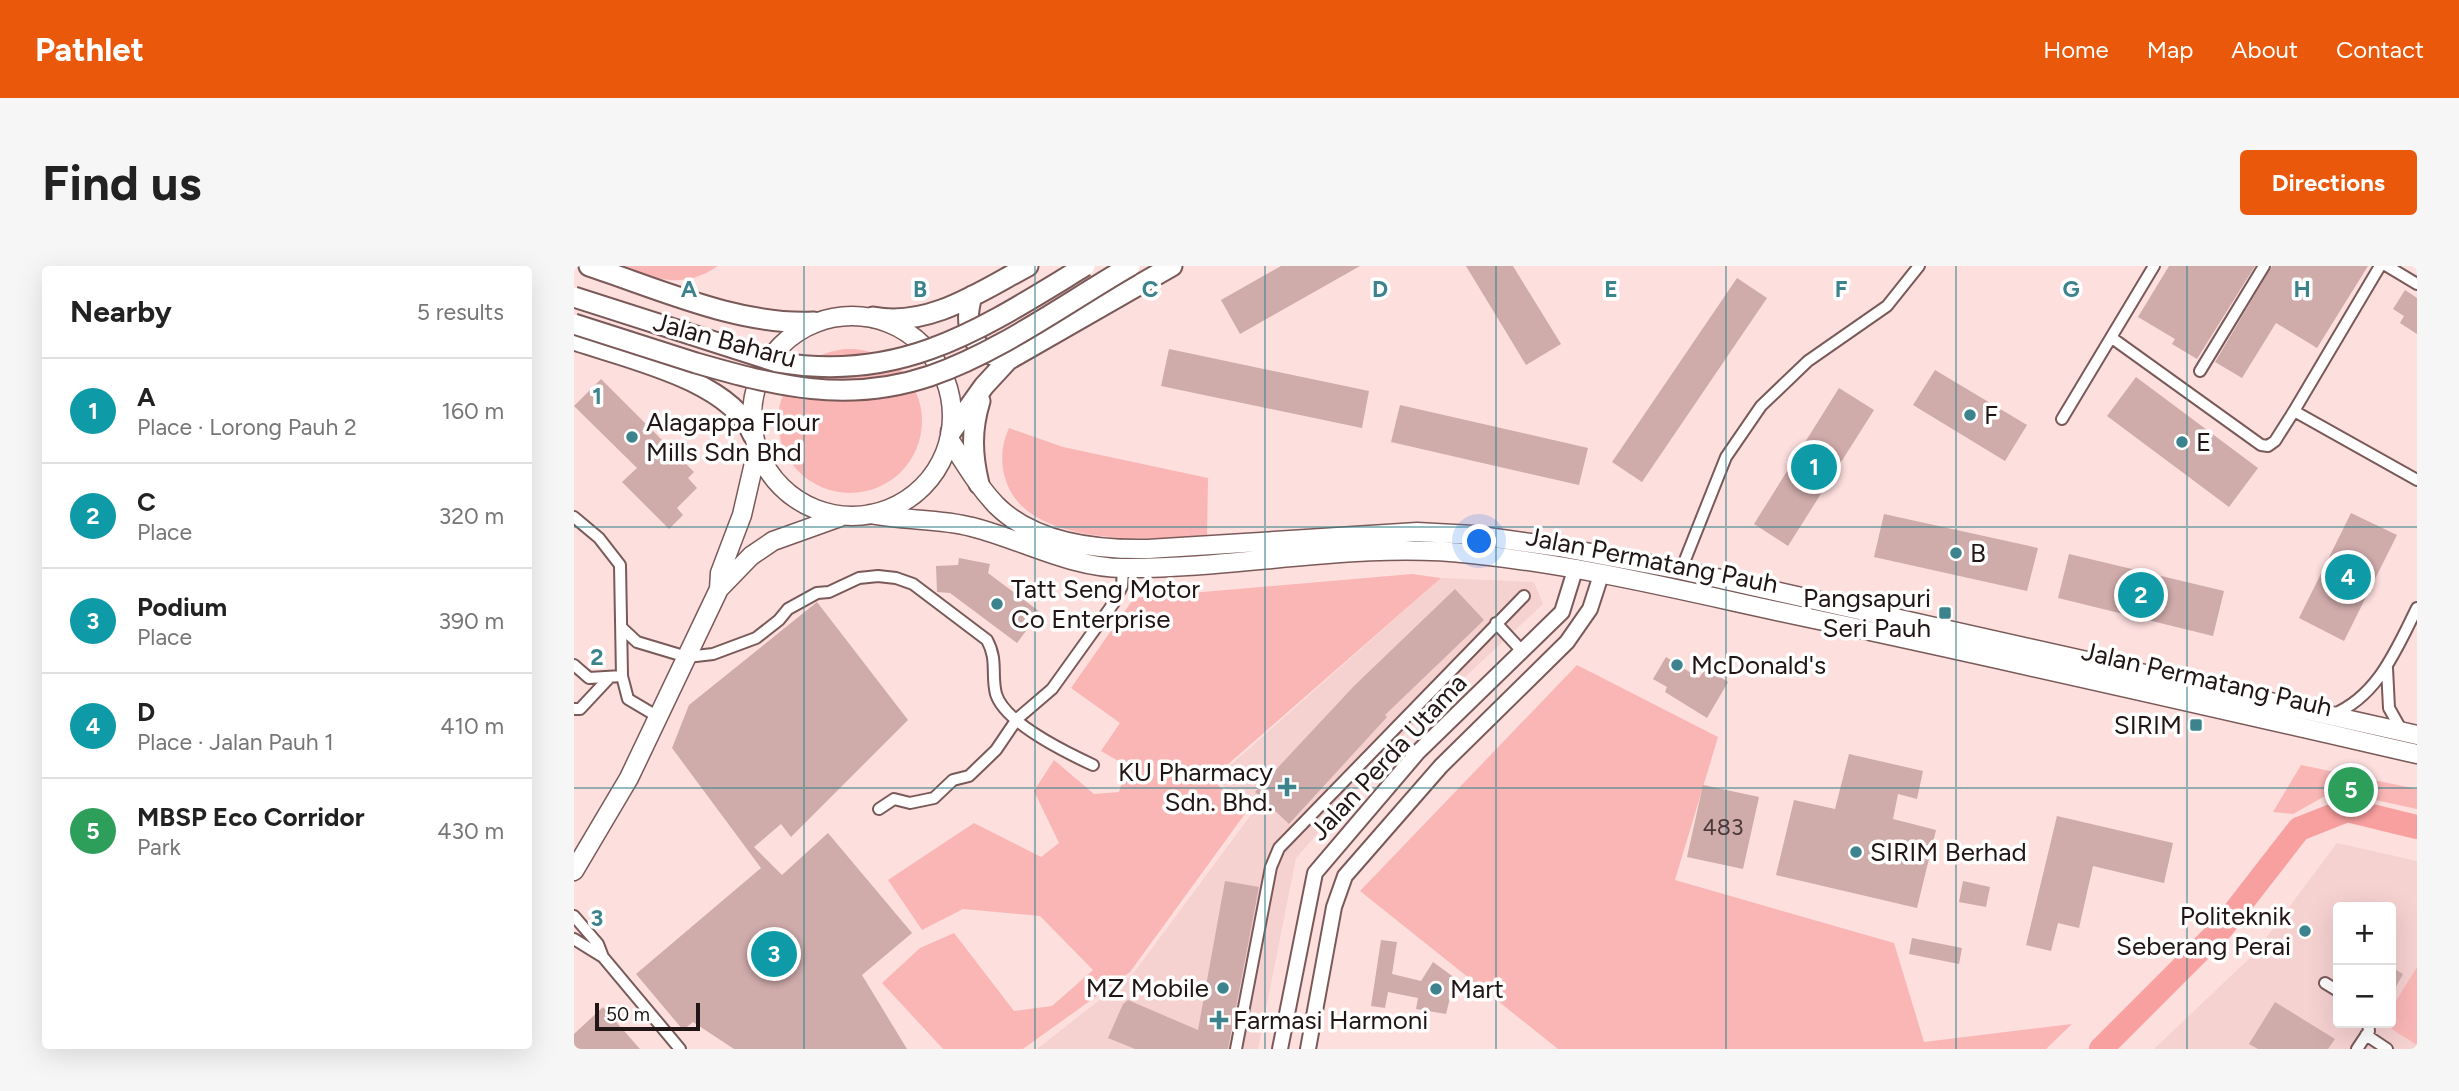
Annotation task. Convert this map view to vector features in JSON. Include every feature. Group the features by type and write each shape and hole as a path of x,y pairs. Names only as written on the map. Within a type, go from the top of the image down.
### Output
{"highway":[{"path":"589,266 712,307 774,322 814,322"},
{"path":"873,317 884,319 925,315 951,307 1028,266"},
{"name":"Jalan Baharu","path":"574,297 777,362 801,366 849,366 898,359 930,351 956,340 1085,266"},
{"name":"Jalan Baharu","path":"574,324 679,358 780,386 836,391 876,388 932,375 975,357 1130,266"},
{"path":"950,436 991,378 1008,360 1172,266"},
{"path":"972,296 966,316 973,338 985,353 1008,360"},
{"path":"574,340 696,383 716,394 749,424 755,442"},
{"path":"979,484 972,441 974,419 991,378"}],"main road":[{"path":"574,871 620,796 660,718 719,589 751,556 773,541 786,534 843,516 870,514 894,506 925,484 940,463 950,436 952,404 935,359 911,334 873,317 837,316 814,322 783,343 761,373 753,397 755,442 743,515 720,573 719,589"},
{"name":"Jalan Permatang Pauh","path":"950,436 979,484 1006,513 1041,533 1072,543 1107,548 1189,548 1392,532 1474,535 1559,547 1681,570 2409,733"},
{"path":"755,442 768,472 785,492 818,511 843,516"},
{"name":"Jalan Permatang Pauh","path":"870,514 968,526 1069,560 1123,569 1402,551 1469,553 1576,567 2417,754"}],"street":[{"path":"1681,570 1726,457 1761,407 1808,361 1886,306 1919,266"},
{"path":"2062,419 2154,266"},
{"path":"2200,371 2264,266"},
{"path":"2112,338 2261,444 2268,446 2275,441 2294,411 2380,266"},
{"path":"2387,266 2417,284"},
{"path":"2294,411 2417,480"},
{"path":"574,517 599,538 620,565 622,676 628,699 660,718"},
{"name":"Jalan Perda Utama","path":"1284,1048 1315,873 1418,752 1562,612 1576,567"},
{"path":"879,809 894,799 910,803 934,798 953,780 969,776 996,750 1017,719 1052,689 1113,604 1122,586 1123,569"},
{"name":"Jalan Perda Utama","path":"1308,1049 1334,907 1345,877 1441,766 1567,642 1590,609 1602,572"},
{"path":"622,628 637,642 687,657 713,654 756,638 779,620 788,609 817,593 830,592 859,578 896,578 913,584 987,640 993,652 996,692 1005,708 1048,743 1093,765"},
{"path":"1236,1049 1271,867 1279,848 1524,596"},
{"path":"2332,715 2361,698 2387,668 2417,608"},
{"path":"1496,623 1522,651"},
{"path":"574,665 589,678 622,676"},
{"path":"2387,668 2389,708 2409,733"},
{"path":"574,709 580,709 610,678"},
{"path":"574,916 598,944 603,957"},
{"path":"574,939 603,957 680,1049"},
{"path":"2325,983 2333,988"},
{"path":"2357,1049 2369,1028"},
{"path":"2366,1035 2387,1049"}],"shaded area":[{"path":"618,266 718,266 692,278 668,280"},
{"path":"850,349 878,354 901,370 917,393 922,421 917,449 901,472 878,488 850,493 822,488 799,472 783,449 778,421 783,393 799,370 822,354"},
{"path":"1009,428 1063,447 1208,478 1207,536 1155,539 1094,535 1065,529 1039,518 1019,503 1006,481 1002,454"},
{"path":"1412,574 1441,578 1211,779 1247,811 1130,972 1023,1049 943,1049 882,983 920,948 954,933 1014,1011 1052,1006 1093,970 1040,916 963,909 922,930 888,880 974,823 1041,857 1059,843 1034,791 1054,760 1094,794 1119,792 1127,766 1101,751 1120,723 1071,688 1134,598"},
{"path":"1441,578 1534,582 1543,604 1407,731 1296,858 1258,1049 1037,1049 1133,974 1253,812 1215,779"},
{"path":"1577,665 1718,737 1675,880 1894,943 1924,1042 2072,1024 2046,1049 1558,1049 1360,891"},
{"path":"2301,765 2417,789 2417,809 2334,791 2293,814 2273,812"},
{"name":"Politeknik Seberang Perai","path":"2337,843 2417,861 2417,1049 2154,1049 2254,954"},
{"path":"2417,967 2417,1045 2390,1028 2396,1028 2396,1001"}],"building":[{"path":"1281,266 1360,266 1240,334 1221,300"},
{"path":"1466,266 1513,266 1561,344 1526,365"},
{"path":"2169,266 2255,266 2197,359 2172,344 2175,339 2138,317"},
{"path":"2272,266 2368,266 2317,348 2276,323 2242,378 2215,362"},
{"path":"1737,278 1767,298 1642,482 1612,462"},
{"path":"2405,290 2417,298 2417,334 2400,323 2404,316 2393,309"},
{"path":"1169,349 1369,391 1362,428 1161,386"},
{"name":"F","path":"1935,370 2027,425 2005,461 1913,405"},
{"name":"E","path":"2136,377 2258,468 2229,507 2107,416"},
{"name":"Alagappa Flour Mills Sdn Bhd","path":"601,379 694,472 688,478 697,488 677,508 683,515 669,529 622,482 637,468 574,406"},
{"path":"1839,388 1874,410 1788,546 1754,524"},
{"path":"1400,405 1588,448 1579,485 1391,442"},
{"path":"2351,513 2397,535 2344,641 2299,618"},
{"name":"B","path":"1884,514 2038,548 2027,591 1874,557"},
{"path":"2069,554 2224,591 2213,636 2058,598"},
{"name":"Tatt Seng Motor Co Enterprise","path":"959,558 990,564 988,573 1040,612 1017,643 950,593 937,592 936,566 958,565"},
{"path":"1455,589 1484,620 1385,715 1387,717 1289,824 1255,792 1354,686"},
{"path":"817,602 908,720 791,837 781,824 754,847 782,875 828,833 912,933 862,975 907,1049 734,1049 693,1022 683,1030 636,974 761,868 672,748 689,705"},
{"path":"1666,657 1699,678 1706,668 1728,682 1707,718 1665,692 1667,687 1653,679"},
{"name":"SIRIM Berhad","path":"1849,754 1923,771 1917,799 1898,794 1893,819 1936,830 1917,908 1776,875 1794,800 1835,809"},
{"path":"1703,785 1759,797 1743,869 1687,857"},
{"path":"2057,816 2173,843 2164,883 2093,866 2079,928 2058,923 2051,951 2026,945"},
{"path":"1225,881 1259,887 1228,1049 1135,1049 1108,1038 1123,1004 1128,1000 1198,1030"},
{"name":"SIRIM Berhad","path":"1963,881 1990,887 1986,907 1959,902"},
{"name":"SIRIM Berhad","path":"1912,938 1962,948 1959,964 1909,954"},
{"path":"1381,940 1397,942 1392,974 1421,981 1433,962 1455,978 1446,1014 1416,1009 1418,998 1388,992 1385,1008 1371,1006"},
{"path":"2396,970 2403,974 2396,987"},
{"path":"2275,1002 2335,1039 2328,1049 2258,1049 2249,1044"},
{"path":"603,1007 640,1049 574,1049 574,1034"}],"waterway":[{"path":"2101,1049 2222,928 2299,829 2347,810 2417,827"}],"place":[{"name":"F","path":"1970,415"},
{"name":"Alagappa Flour Mills Sdn Bhd","path":"632,437"},
{"name":"E","path":"2182,442"},
{"name":"A","path":"1814,467"},
{"name":"B","path":"1956,553"},
{"name":"D","path":"2348,577"},
{"name":"C","path":"2141,595"},
{"name":"Tatt Seng Motor Co Enterprise","path":"997,604"},
{"name":"Pangsapuri Seri Pauh","path":"1945,613"},
{"name":"McDonald's","path":"1677,665"},
{"name":"SIRIM","path":"2196,725"},
{"name":"KU Pharmacy Sdn. Bhd.","path":"1287,787"},
{"name":"MBSP Eco Corridor","path":"2351,790"},
{"name":"SIRIM Berhad","path":"1856,852"},
{"name":"Politeknik Seberang Perai","path":"2305,931"},
{"name":"Podium","path":"774,954"},
{"name":"MZ Mobile","path":"1223,988"},
{"name":"Mart","path":"1436,989"},
{"name":"Farmasi Harmoni","path":"1219,1020"}]}
